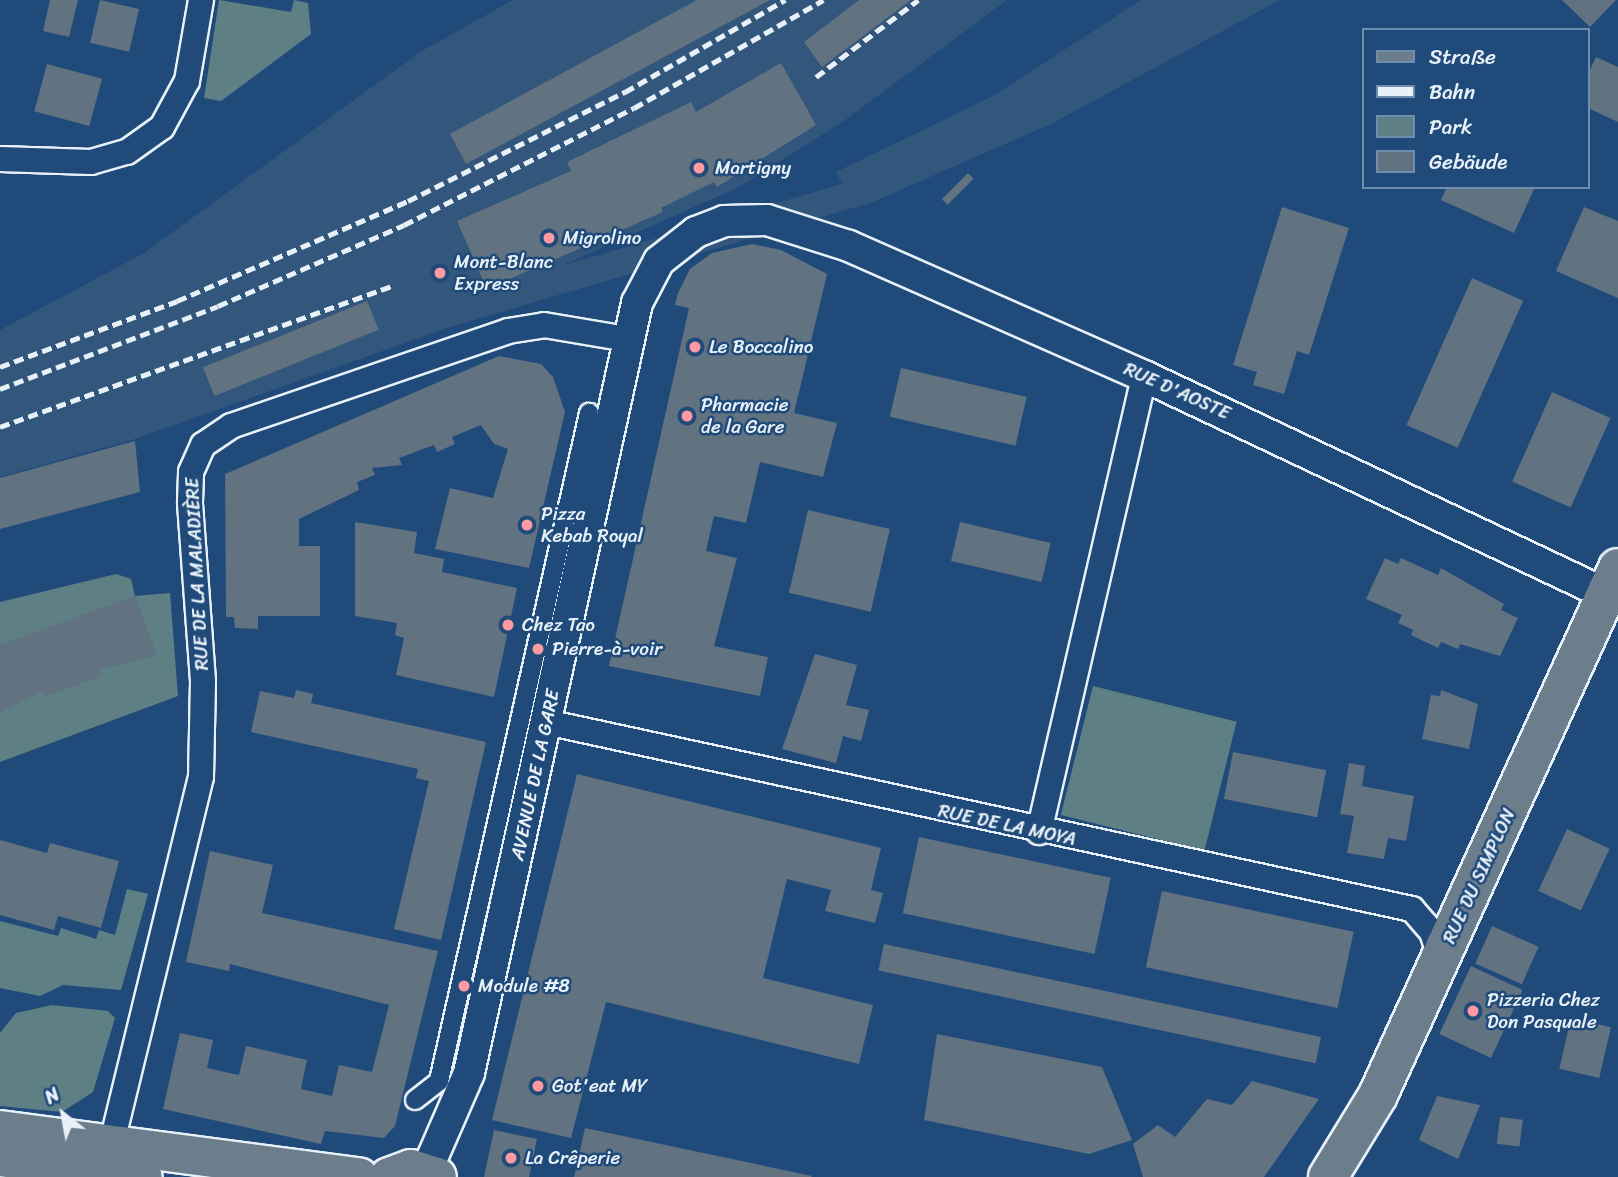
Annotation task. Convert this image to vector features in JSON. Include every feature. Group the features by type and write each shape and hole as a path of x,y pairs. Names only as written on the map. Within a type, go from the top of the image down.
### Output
{"main road":[{"name":"RUE DU SIMPLON","path":"1328,1177 1378,1095 1612,581"},
{"path":"0,1130 112,1142 359,1177"},
{"path":"0,1157 143,1177"},
{"path":"389,1177 431,1174"}],"street":[{"path":"0,159 91,162 128,152 162,127 187,81 201,0"},
{"name":"AVENUE DE LA GARE","path":"431,1174 469,1073 627,339 642,288 659,261 696,232 738,220"},
{"name":"RUE D'AOSTE","path":"738,220 809,230 1612,581"},
{"name":"RUE DE LA MALADIÈRE","path":"112,1142 201,778 203,681 190,502 191,472 203,445 231,426 508,331 544,325 627,339"},
{"path":"1039,832 1144,376"},
{"path":"415,1100 439,1081 589,413"},
{"name":"RUE DE LA MOYA","path":"546,722 1039,832 1412,909 1432,932 1441,959"}],"shaded area":[{"path":"513,0 1007,0 841,123 737,188 561,266 842,184 836,172 995,95 1141,0 1280,0 1053,123 873,202 444,329 135,439 0,477 0,330 144,253 420,52"}],"green space":[{"path":"219,0 291,12 294,0 308,3 311,34 221,101 204,98"},
{"path":"116,574 131,579 135,596 170,593 178,696 0,762 0,602"},
{"path":"1093,686 1237,722 1204,851 1061,815"},
{"path":"127,889 148,894 121,990 63,985 40,996 0,988 0,921 58,936 61,928 96,939 99,930 115,935"},
{"path":"52,1005 108,1011 115,1018 93,1092 62,1112 0,1106 0,1033 16,1013"}],"building":[{"path":"50,0 78,0 69,37 43,31"},
{"path":"100,0 139,9 129,52 90,43"},
{"path":"697,0 770,0 466,164 450,134"},
{"path":"859,0 911,0 822,67 804,42"},
{"path":"1562,0 1616,0 1590,27"},
{"path":"1596,57 1618,67 1618,122 1590,109 1590,70"},
{"path":"781,63 816,125 717,187 714,182 661,208 663,212 487,289 457,221 571,171 567,162 691,102 696,112"},
{"path":"47,64 102,79 89,126 34,111"},
{"path":"968,173 974,179 947,205 942,199"},
{"path":"1446,189 1534,189 1514,233 1441,200"},
{"path":"1282,207 1349,228 1309,355 1297,351 1284,394 1253,385 1257,372 1233,365"},
{"path":"1584,207 1618,221 1618,298 1556,271"},
{"path":"752,244 781,250 827,274 794,413 837,423 823,477 760,462 746,523 714,516 706,551 737,558 714,646 768,657 760,696 609,666 689,308 675,305 678,293 690,269 712,253"},
{"path":"1472,278 1523,301 1458,448 1407,425"},
{"path":"367,301 379,330 215,396 203,367"},
{"path":"499,356 541,364 553,377 565,412 529,568 435,549 450,488 493,498 508,449 494,444 481,425 452,437 455,444 437,452 434,445 399,458 402,465 372,468 375,475 357,482 359,490 299,519 299,546 320,546 320,616 258,616 258,629 235,628 234,617 226,617 225,474"},
{"path":"901,368 1027,397 1015,446 890,417"},
{"path":"1552,392 1610,418 1571,508 1512,482"},
{"path":"135,441 140,492 0,529 0,478"},
{"path":"808,510 890,529 871,612 789,593"},
{"path":"355,522 417,532 414,553 444,559 442,572 517,588 494,697 396,675 404,638 395,635 397,623 355,616"},
{"path":"960,522 1051,543 1042,582 951,561"},
{"path":"1385,558 1398,564 1401,558 1438,575 1441,568 1504,604 1501,610 1518,618 1500,656 1460,644 1458,649 1441,642 1438,648 1411,635 1413,630 1398,623 1402,615 1366,599"},
{"path":"135,596 157,655 100,670 102,676 44,697 42,691 0,713 0,645"},
{"path":"815,654 857,665 846,705 869,710 861,741 843,736 836,763 782,749"},
{"path":"296,690 313,694 311,703 486,742 441,940 394,929 429,781 416,778 418,769 251,732 260,691 294,698"},
{"path":"1441,690 1478,704 1469,749 1422,739 1431,695 1440,696"},
{"path":"1233,752 1326,770 1317,817 1224,799"},
{"path":"1349,763 1365,766 1362,786 1414,796 1406,841 1388,838 1384,859 1347,853 1354,816 1340,814"},
{"path":"577,774 881,848 871,890 883,893 875,923 825,911 831,890 787,879 763,978 873,1005 859,1064 606,1002 571,1138 492,1120"},
{"path":"1567,829 1610,849 1581,910 1538,891"},
{"path":"919,837 1111,878 1094,954 903,913"},
{"path":"0,840 47,853 50,843 119,861 101,928 58,916 54,930 0,915"},
{"path":"210,851 273,865 262,913 438,951 395,1126 384,1138 325,1131 321,1144 163,1109 180,1033 213,1040 207,1068 239,1075 246,1046 307,1060 301,1089 332,1096 339,1065 372,1072 389,1005 230,964 229,971 186,962"},
{"path":"1162,891 1354,932 1337,1008 1146,967"},
{"path":"1492,926 1539,947 1522,984 1475,963"},
{"path":"884,944 1321,1037 1316,1063 878,970"},
{"path":"1471,966 1523,990 1491,1058 1439,1034"},
{"path":"1571,1018 1611,1027 1599,1078 1559,1069"},
{"path":"937,1034 1102,1067 1132,1140 1089,1154 924,1120"},
{"path":"1252,1081 1319,1099 1264,1177 1143,1177 1133,1144 1158,1125 1175,1137 1207,1099 1232,1105"},
{"path":"1437,1096 1480,1105 1458,1159 1419,1140"},
{"path":"1500,1117 1523,1120 1520,1147 1497,1144"},
{"path":"585,1128 812,1176 574,1177"},
{"name":"La Crêperie","path":"494,1130 537,1139 529,1177 484,1177"}],"railway":[{"path":"0,367 177,301 408,201 625,92 785,0"},
{"path":"0,389 218,306 404,225 634,108 823,0"},
{"path":"816,77 918,0"},
{"path":"0,427 394,285"}],"place":[{"name":"Martigny","path":"699,168"},
{"name":"Migrolino","path":"549,238"},
{"name":"Mont-Blanc Express","path":"440,273"},
{"name":"Le Boccalino","path":"695,347"},
{"name":"Pharmacie de la Gare","path":"687,416"},
{"name":"Pizza Kebab Royal","path":"527,525"},
{"name":"Chez Tao","path":"508,625"},
{"name":"Pierre-à-voir","path":"538,649"},
{"name":"Module #8","path":"464,986"},
{"name":"Pizzeria Chez Don Pasquale","path":"1473,1011"},
{"name":"Got'eat MY","path":"538,1086"},
{"name":"La Crêperie","path":"511,1158"}]}
